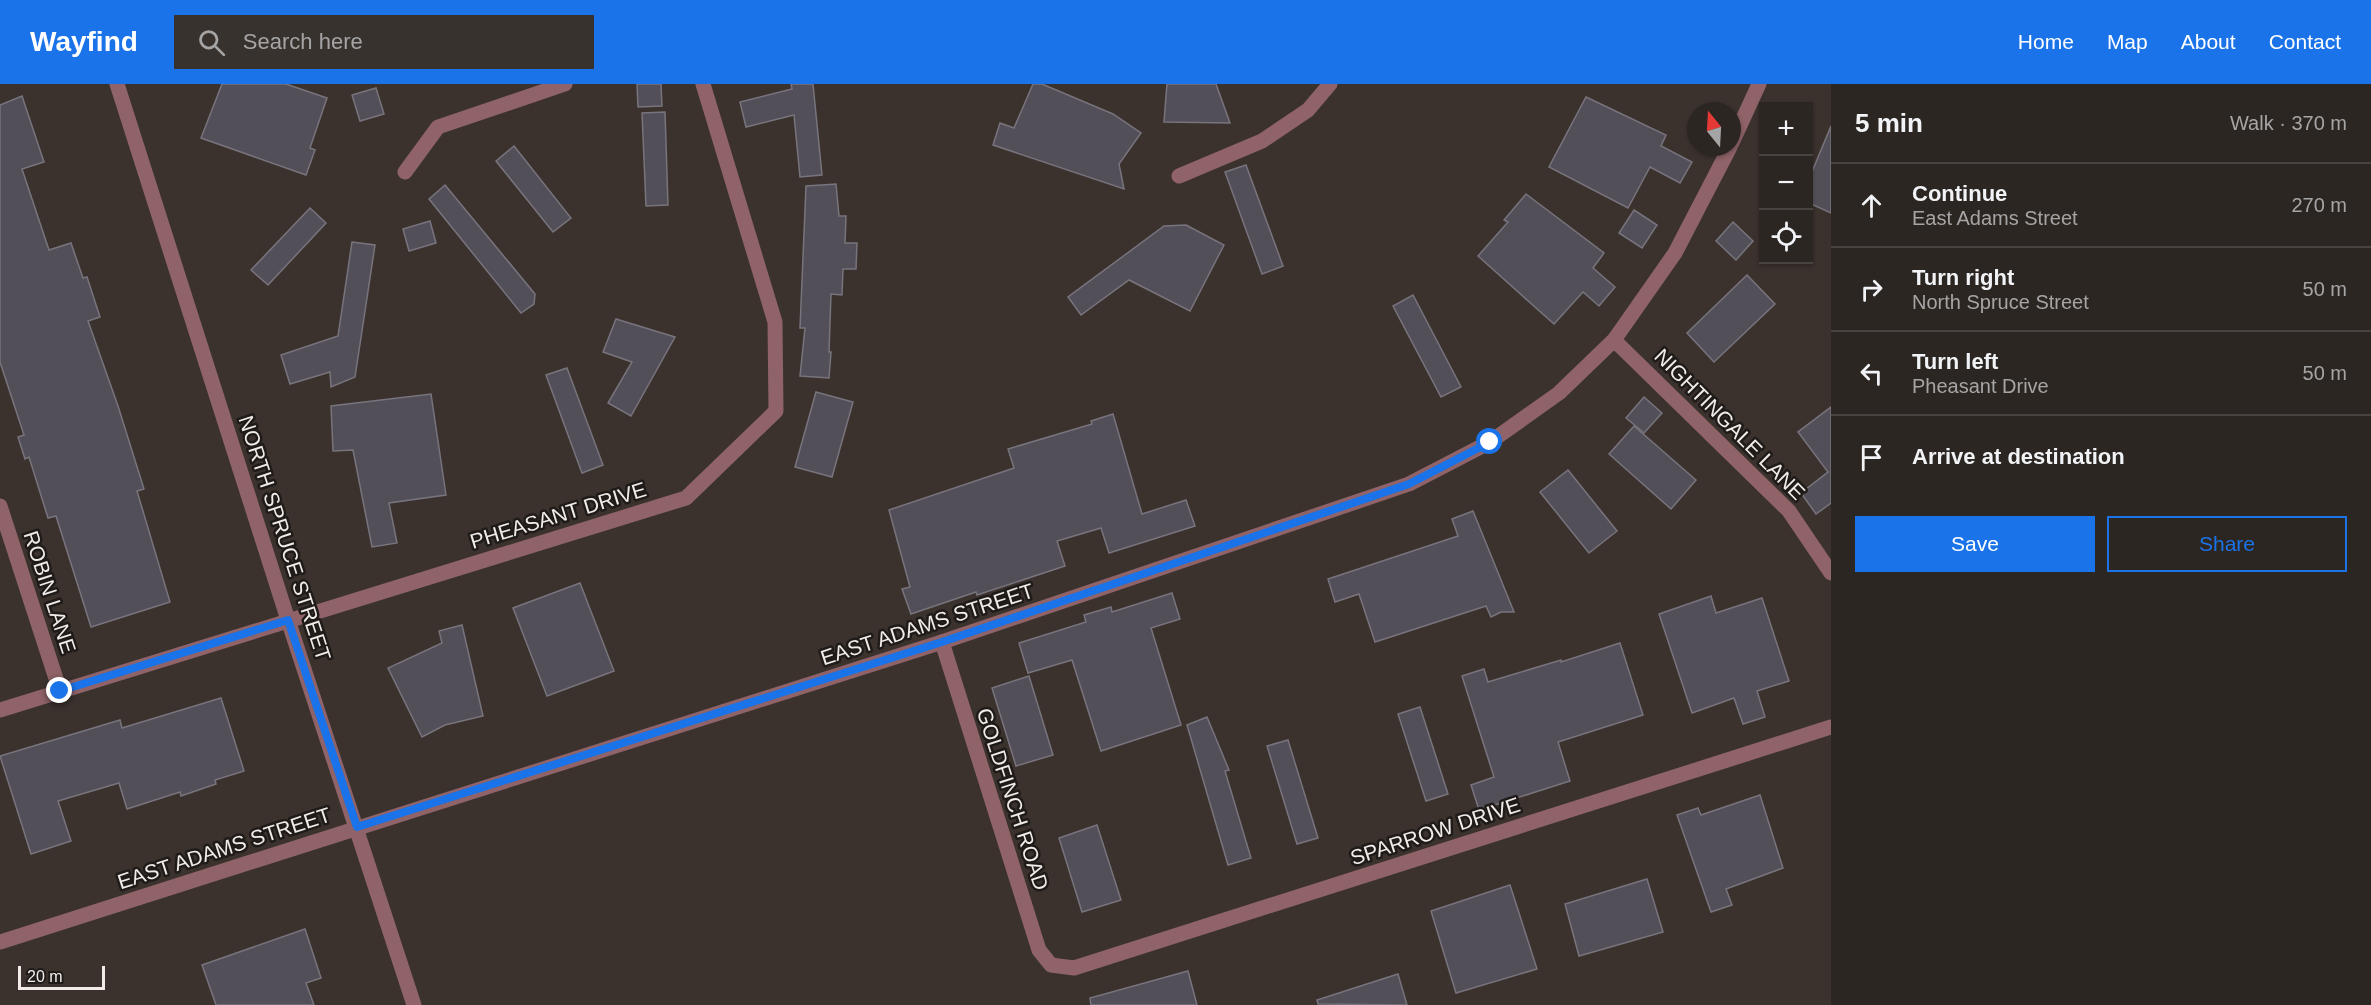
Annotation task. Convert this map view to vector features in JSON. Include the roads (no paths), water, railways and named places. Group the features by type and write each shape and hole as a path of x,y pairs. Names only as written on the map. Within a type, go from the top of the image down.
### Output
{"street":[{"name":"NORTH SPRUCE STREET","path":"117,84 414,1005"},
{"path":"405,172 438,127 566,84"},
{"name":"PHEASANT DRIVE","path":"0,710 686,498 776,411 775,322 702,84"},
{"path":"1179,176 1262,141 1308,110 1330,84"},
{"name":"EAST ADAMS STREET","path":"1741,123 1759,84"},
{"name":"EAST ADAMS STREET","path":"0,942 942,642 1409,484 1500,435 1559,393 1614,340 1675,253 1725,156"},
{"name":"NIGHTINGALE LANE","path":"1614,340 1790,511 1831,573"},
{"name":"ROBIN LANE","path":"0,506 60,691"},
{"name":"GOLDFINCH ROAD","path":"942,642 1040,950 1051,965"},
{"name":"SPARROW DRIVE","path":"1051,965 1074,968 1831,727"}]}
